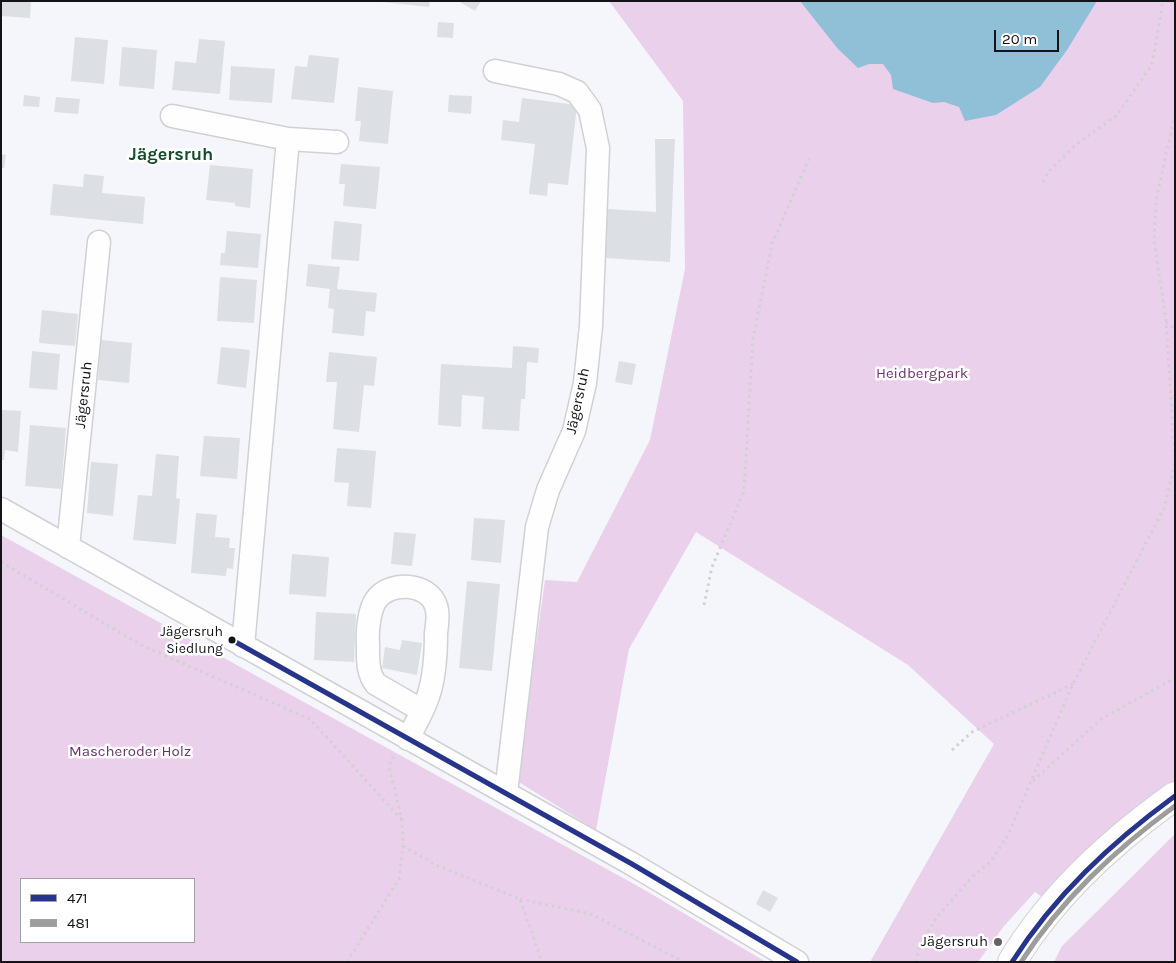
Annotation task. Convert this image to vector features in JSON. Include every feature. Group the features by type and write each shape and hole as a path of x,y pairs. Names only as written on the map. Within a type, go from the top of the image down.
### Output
{"main road":[{"path":"1012,962 1053,905 1096,860 1122,836 1175,796"}],"street":[{"name":"Jägersruh","path":"495,71 559,84 578,92 590,110 598,148 591,316 584,383 574,431 548,490 537,527 506,793"},
{"path":"172,116 288,139 337,142"},
{"path":"243,646 288,139"},
{"name":"Jägersruh","path":"68,548 99,242"},
{"path":"1,509 717,913 797,962"},
{"path":"404,737 422,710 430,691 436,654 437,608 432,596 420,589 404,587 388,590 376,599 367,638 368,666 371,678 376,684 422,710"}],"path":[{"path":"1043,182 1048,172 1078,143 1116,116 1152,64 1163,1"},
{"path":"916,962 920,944 937,917 972,877 991,861 1006,837 1073,684 1164,508 1175,462 1166,321 1154,240 1155,208 1175,114"},
{"path":"704,605 712,567 744,491 752,339 772,244 810,159"},
{"path":"1166,321 1175,329"},
{"path":"1,562 141,645 310,719 402,820"},
{"path":"1030,783 1101,719 1175,678"},
{"path":"952,750 972,732 1073,684"},
{"path":"346,962 399,879 403,846 402,820 389,766 404,737"},
{"path":"403,846 436,865 520,899 591,914 684,962"},
{"path":"520,899 542,962"}],"green space":[{"name":"Heidbergpark","path":"609,1 1175,1 1175,796 1053,905 1035,892 1004,926 978,962 870,962 994,744 908,665 696,532 629,649 596,830 517,781 545,580 577,582 650,440 685,269 683,101"},
{"name":"Mascheroder Holz","path":"1,535 643,889 766,962 1,962"},
{"path":"1175,834 1175,962 1054,962 1062,946"}],"water":[{"path":"800,1 1097,1 1067,50 1040,87 996,115 965,121 959,107 944,102 933,103 893,89 891,75 883,64 869,64 858,68 838,49"}],"building":[{"path":"1,1 31,1 30,18 1,16"},
{"path":"373,1 430,1 429,7"},
{"path":"458,1 481,1 475,11"},
{"path":"438,22 454,23 453,38 437,37"},
{"path":"75,37 108,40 104,84 71,81"},
{"path":"199,39 225,41 220,94 172,90 175,61 196,63"},
{"path":"122,47 157,50 154,89 119,86"},
{"path":"309,55 339,58 334,103 291,99 295,66 307,67"},
{"path":"231,66 275,69 272,103 229,100"},
{"path":"358,87 393,91 388,144 359,141 361,121 355,121"},
{"path":"24,95 40,97 39,107 23,106"},
{"path":"449,95 472,96 471,114 448,112"},
{"path":"56,97 80,99 78,114 54,112"},
{"path":"522,98 577,105 568,185 548,183 547,196 529,194 535,144 501,140 503,120 519,122"},
{"path":"655,139 675,139 670,262 604,258 608,209 656,212"},
{"path":"1,154 6,155 4,168 1,168"},
{"path":"341,164 380,167 376,209 343,206 345,184 339,184"},
{"path":"210,165 253,169 250,208 235,206 235,203 206,200"},
{"path":"84,174 104,176 102,193 145,197 143,224 50,215 53,184 83,187"},
{"path":"334,221 362,224 359,261 331,259"},
{"path":"227,231 261,234 258,268 220,265 221,253 225,253"},
{"path":"308,264 340,267 337,289 377,293 375,312 366,311 364,336 332,333 334,309 328,308 330,289 306,286"},
{"path":"220,277 257,280 254,323 217,321"},
{"path":"42,310 78,314 75,346 39,343"},
{"path":"101,340 132,343 129,383 98,380"},
{"path":"513,346 539,348 538,363 527,362 525,399 521,399 519,431 482,429 484,397 462,395 461,427 438,425 441,364 512,368"},
{"path":"221,347 250,350 246,388 217,384"},
{"path":"32,351 60,354 57,390 29,388"},
{"path":"329,352 377,357 374,386 364,385 359,432 333,429 337,382 326,382"},
{"path":"619,361 636,364 632,385 615,382"},
{"path":"1,410 21,411 18,452 5,450 4,460 1,460"},
{"path":"30,425 66,428 61,489 25,486"},
{"path":"204,436 240,438 237,479 200,476"},
{"path":"337,448 376,451 371,508 347,506 349,483 334,482"},
{"path":"156,454 179,456 176,498 180,499 176,544 133,540 138,495 152,496"},
{"path":"91,462 118,464 113,516 87,513"},
{"path":"196,513 217,515 215,537 230,538 229,548 235,548 233,569 227,568 226,576 191,573"},
{"path":"474,518 505,520 501,563 471,560"},
{"path":"394,532 416,534 412,566 391,564"},
{"path":"292,554 329,557 326,597 289,594"},
{"path":"467,581 500,584 492,671 459,668"},
{"path":"316,612 356,614 354,662 314,660"},
{"path":"402,640 422,643 417,675 382,668 385,647 400,650"},
{"path":"763,890 778,898 770,912 756,904"}],"transit line":[{"name":"471","path":"232,640 632,864 797,962"},
{"name":"471","path":"1012,962 1047,914 1086,871 1129,832 1175,796"},
{"name":"481","path":"1021,962 1054,917 1091,877 1131,840 1175,806"}],"place":[{"name":"Jägersruh Siedlung","path":"232,640"},
{"name":"Jägersruh","path":"998,942"}],"district":[{"name":"Jägersruh","path":"171,155"}]}
